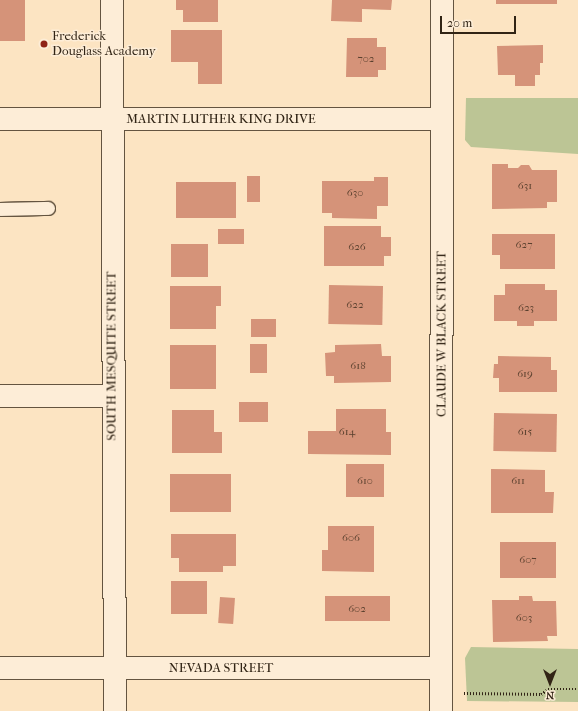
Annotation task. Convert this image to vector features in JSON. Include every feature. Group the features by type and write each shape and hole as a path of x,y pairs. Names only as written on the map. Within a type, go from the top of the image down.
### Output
{"street":[{"name":"SOUTH MESQUITE STREET","path":"112,0 112,396 115,711"},
{"name":"CLAUDE W BLACK STREET","path":"441,702 442,0"},
{"name":"MARTIN LUTHER KING DRIVE","path":"0,119 442,119"},
{"path":"0,396 112,396"},
{"name":"NEVADA STREET","path":"0,668 441,668"}],"lane":[{"path":"0,209 48,208"}],"path":[{"path":"441,702 541,694 548,689 578,689"}],"green space":[{"path":"466,98 578,98 578,154 471,147 465,140"},
{"path":"471,647 578,649 578,702 467,701 465,658"}],"building":[{"path":"0,0 25,0 25,41 0,41"},
{"path":"176,0 218,0 218,22 183,22 183,10 176,10"},
{"path":"332,0 392,0 391,10 362,9 362,22 331,21"},
{"path":"496,0 557,0 557,4 496,4"},
{"path":"171,30 222,30 222,84 198,84 198,62 171,62"},
{"path":"347,38 377,38 377,47 386,47 386,70 378,70 378,77 346,77"},
{"path":"543,45 543,63 540,63 540,75 535,75 535,86 515,86 515,75 498,75 497,46"},
{"path":"492,164 508,164 508,168 518,168 521,165 529,165 532,170 557,170 557,202 547,202 547,208 492,209"},
{"path":"247,176 260,176 260,202 247,202"},
{"path":"374,177 388,177 388,206 377,206 377,219 332,218 332,213 322,213 322,181 374,181"},
{"path":"176,182 236,182 236,218 176,218"},
{"path":"324,226 381,226 381,237 391,237 391,256 384,256 384,266 324,266"},
{"path":"218,229 244,229 244,244 218,244"},
{"path":"492,234 555,234 555,269 500,269 500,255 492,255"},
{"path":"171,244 208,244 208,277 171,277"},
{"path":"505,284 545,284 545,290 557,290 557,321 534,321 534,326 517,326 517,321 494,321 494,295 505,295"},
{"path":"329,285 383,286 382,325 328,324"},
{"path":"170,286 221,286 221,306 216,306 216,329 170,329"},
{"path":"251,319 276,319 276,337 251,337"},
{"path":"250,344 267,344 267,373 250,373"},
{"path":"381,344 382,356 391,356 391,382 334,383 334,376 326,376 325,353 335,352 335,345"},
{"path":"170,345 216,345 216,389 170,389"},
{"path":"498,356 551,357 551,370 557,370 557,392 499,392 499,378 493,378 494,364 498,364"},
{"path":"239,402 268,402 268,422 239,422"},
{"path":"336,409 386,409 386,432 391,432 391,455 308,454 308,431 336,431"},
{"path":"172,410 214,410 214,432 222,432 222,453 172,453"},
{"path":"494,413 557,414 556,452 493,451"},
{"path":"346,464 384,464 384,497 346,497"},
{"path":"491,469 545,470 545,492 554,492 553,513 491,513"},
{"path":"170,474 231,474 231,512 170,512"},
{"path":"328,526 374,526 374,572 322,571 322,550 328,550"},
{"path":"171,534 236,534 236,566 223,566 223,572 179,572 179,558 171,558"},
{"path":"500,542 556,542 556,578 500,578"},
{"path":"171,581 207,581 207,614 171,614"},
{"path":"325,596 390,596 390,621 325,621"},
{"path":"519,596 532,596 533,601 556,601 557,636 547,636 548,641 493,642 492,600 519,600"},
{"path":"220,597 235,598 233,624 218,623"}],"place":[{"name":"Frederick Douglass Academy","path":"44,44"}]}
